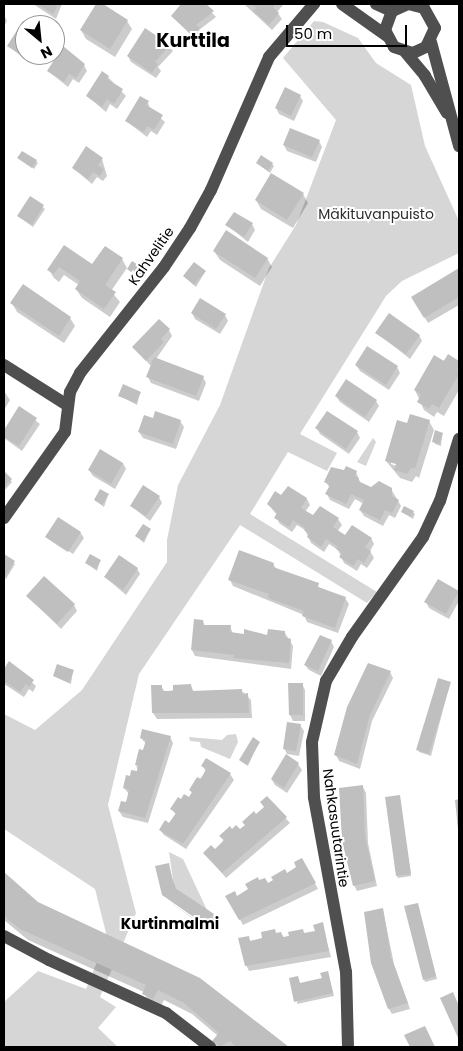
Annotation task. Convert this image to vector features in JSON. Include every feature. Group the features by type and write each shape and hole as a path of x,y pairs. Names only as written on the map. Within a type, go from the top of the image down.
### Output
{"street":[{"name":"Kahvelitie","path":"4,518 65,432 67,405 80,373 164,267 190,228 211,190 263,68 314,4"},
{"path":"342,4 387,36 394,47 406,53 425,76 450,120 459,146"},
{"path":"376,4 392,11"},
{"path":"387,36 386,23 392,11 409,4 431,9 435,28 431,42 445,85 450,120"},
{"path":"406,53 420,51 431,42"},
{"path":"4,365 67,405"},
{"name":"Nahkasuutarintie","path":"348,1047 346,972 314,797 311,767 314,733 326,680 352,637 423,537 440,501 459,439"},
{"path":"4,936 57,964 166,1012 210,1047"}],"green space":[{"name":"Mäkituvanpuisto","path":"314,21 323,22 358,38 376,63 411,85 425,146 459,221 459,253 402,281 386,296 300,434 337,453 327,471 288,452 250,514 377,592 367,603 240,525 139,674 108,805 136,913 100,997 116,1007 98,1028 118,1047 4,1047 4,1002 38,971 86,989 107,937 95,889 4,829 4,714 35,730 82,690 167,562 167,540 178,485 220,405 269,268 296,225 336,120 283,58"},
{"path":"373,438 376,442 366,466 357,462"},
{"path":"236,734 238,742 230,759 201,747 200,742 190,741 189,737 222,740 227,735"},
{"path":"169,852 183,859 207,910 174,887"}],"building":[{"path":"37,4 55,4 57,7 53,14"},
{"path":"96,4 103,4 128,20 110,49 80,30"},
{"path":"181,4 206,4 214,11 196,25 200,28 193,36 171,16"},
{"path":"252,4 276,4 273,7 279,13 269,25 253,11 256,8"},
{"path":"145,28 170,45 155,62 158,64 152,73 127,56"},
{"path":"15,34 15,51 7,46"},
{"path":"65,48 85,64 76,78 69,74 64,82 47,71 51,65 65,65"},
{"path":"102,71 109,76 107,79 123,89 114,104 107,99 102,107 86,96"},
{"path":"285,87 301,95 291,116 275,108"},
{"path":"140,96 149,101 146,105 163,115 154,130 147,126 144,132 125,121"},
{"path":"290,128 320,140 312,157 283,145"},
{"path":"86,146 103,158 98,165 104,169 100,176 93,172 88,179 72,168"},
{"path":"22,151 37,160 32,168 17,158"},
{"path":"261,155 273,163 268,171 256,163"},
{"path":"271,173 304,193 287,220 255,200"},
{"path":"30,196 44,205 32,225 17,216"},
{"path":"234,212 253,223 244,237 225,225"},
{"path":"226,230 268,258 255,278 213,251"},
{"path":"64,245 92,264 105,246 123,258 105,285 116,292 104,309 75,289 80,281 59,267 54,274 47,270"},
{"path":"132,261 144,269 139,278 127,269"},
{"path":"194,262 206,271 194,285 183,276"},
{"path":"459,268 459,297 424,318 411,297"},
{"path":"23,284 71,317 59,336 10,303"},
{"path":"200,298 226,314 216,329 191,313"},
{"path":"389,313 420,335 406,354 375,333"},
{"path":"159,319 170,329 161,339 164,342 146,361 132,347"},
{"path":"367,346 398,366 386,385 355,365"},
{"path":"448,354 459,361 457,370 459,374 439,408 432,404 429,409 417,402 421,395 414,390 434,355 444,361"},
{"path":"154,357 204,376 196,396 146,377"},
{"path":"346,379 377,400 365,417 335,396"},
{"path":"123,384 141,392 136,403 118,396"},
{"path":"19,406 37,418 19,446 4,437 4,430"},
{"path":"155,411 181,420 173,444 138,432 144,415 153,418"},
{"path":"327,411 358,431 346,449 315,428"},
{"path":"410,414 430,420 415,469 411,468 407,474 394,470 396,464 385,461 397,420 407,423"},
{"path":"435,430 443,433 440,444 432,442"},
{"path":"100,449 123,463 111,484 88,470"},
{"path":"346,466 357,471 355,476 359,478 358,481 371,487 379,481 392,488 392,496 399,500 392,513 385,510 380,520 359,510 364,500 351,494 346,504 325,494 330,485 324,482 331,467 344,470"},
{"path":"4,471 12,479 4,487"},
{"path":"143,485 160,496 146,516 130,506"},
{"path":"288,486 307,498 301,508 313,515 320,506 339,518 333,527 345,535 352,525 372,538 365,547 371,551 364,563 358,559 353,566 339,557 342,553 336,549 338,547 326,539 321,547 307,537 309,534 304,530 305,528 293,520 289,527 274,518 277,513 267,504 275,491 281,495"},
{"path":"100,489 109,494 102,505 94,500"},
{"path":"404,506 414,511 411,517 401,512"},
{"path":"58,517 81,532 68,552 45,537"},
{"path":"143,524 151,529 143,541 135,536"},
{"path":"239,550 274,563 273,567 319,583 318,587 346,597 335,628 302,616 304,611 268,598 269,594 228,580"},
{"path":"4,554 15,561 4,578"},
{"path":"90,554 101,560 96,569 85,563"},
{"path":"119,555 138,568 123,590 104,577"},
{"path":"44,576 75,604 57,624 26,596"},
{"path":"438,579 459,591 446,614 424,602"},
{"path":"194,619 203,620 204,625 231,625 230,632 244,634 244,629 267,635 268,629 285,631 285,637 291,639 289,663 233,658 234,655 191,650"},
{"path":"320,635 332,640 318,671 304,665"},
{"path":"9,661 34,680 29,687 26,684 20,692 4,681 4,669"},
{"path":"368,663 391,671 370,715 357,764 334,755 347,707"},
{"path":"57,664 74,670 69,683 53,676"},
{"path":"438,678 451,682 429,754 416,750"},
{"path":"288,683 303,683 303,715 289,715"},
{"path":"191,684 192,691 242,689 242,694 248,693 249,713 152,713 151,685 162,685 162,691 173,691 173,685"},
{"path":"287,722 301,724 296,751 283,749"},
{"path":"142,729 171,736 145,818 118,811 121,801 126,802 129,790 123,788 126,775 130,776 131,770 137,771 139,765 135,765 139,749 143,750 146,740 140,738"},
{"path":"253,737 260,742 247,765 239,760"},
{"path":"286,754 299,763 284,788 271,779"},
{"path":"206,758 231,773 183,844 159,830 165,820 169,823 176,813 170,809 178,797 181,799 184,794 189,797 192,792 189,790 197,777 201,779 206,769 201,766"},
{"path":"363,785 365,836 375,881 353,886 342,841 339,788"},
{"path":"400,795 411,874 396,876 385,797"},
{"path":"267,796 287,817 222,873 203,853 211,845 215,849 224,840 219,836 230,826 232,829 236,825 240,829 245,825 242,822 254,811 256,814 264,807 260,802"},
{"path":"459,799 459,829 458,829 455,800"},
{"path":"302,858 316,883 239,920 225,896 235,891 237,896 248,889 245,884 258,877 259,880 265,878 268,883 273,880 271,877 285,869 287,873 296,867 294,862"},
{"path":"169,863 174,887 214,914 205,925 162,895 155,866"},
{"path":"4,872 38,902 200,978 289,1047 236,1047 230,1041 220,1047 212,1041 219,1033 184,1003 158,990 153,999 142,994 146,985 20,929 4,916"},
{"path":"418,903 436,976 423,980 404,906"},
{"path":"383,908 391,957 408,1003 388,1009 371,963 364,912"},
{"path":"323,922 329,951 245,966 238,938 249,936 250,941 262,938 261,932 275,929 276,933 281,932 283,937 289,936 288,932 303,929 304,933 315,931 313,925"},
{"path":"328,971 333,993 294,1002 289,978 298,976 300,983 322,978 320,973"},
{"path":"453,992 459,1006 459,1040 440,998"},
{"path":"425,1026 435,1047 410,1047 404,1035"}],"district":[{"name":"Kurttila","path":"193,41"},
{"name":"Kurtinmalmi","path":"170,924"}]}
